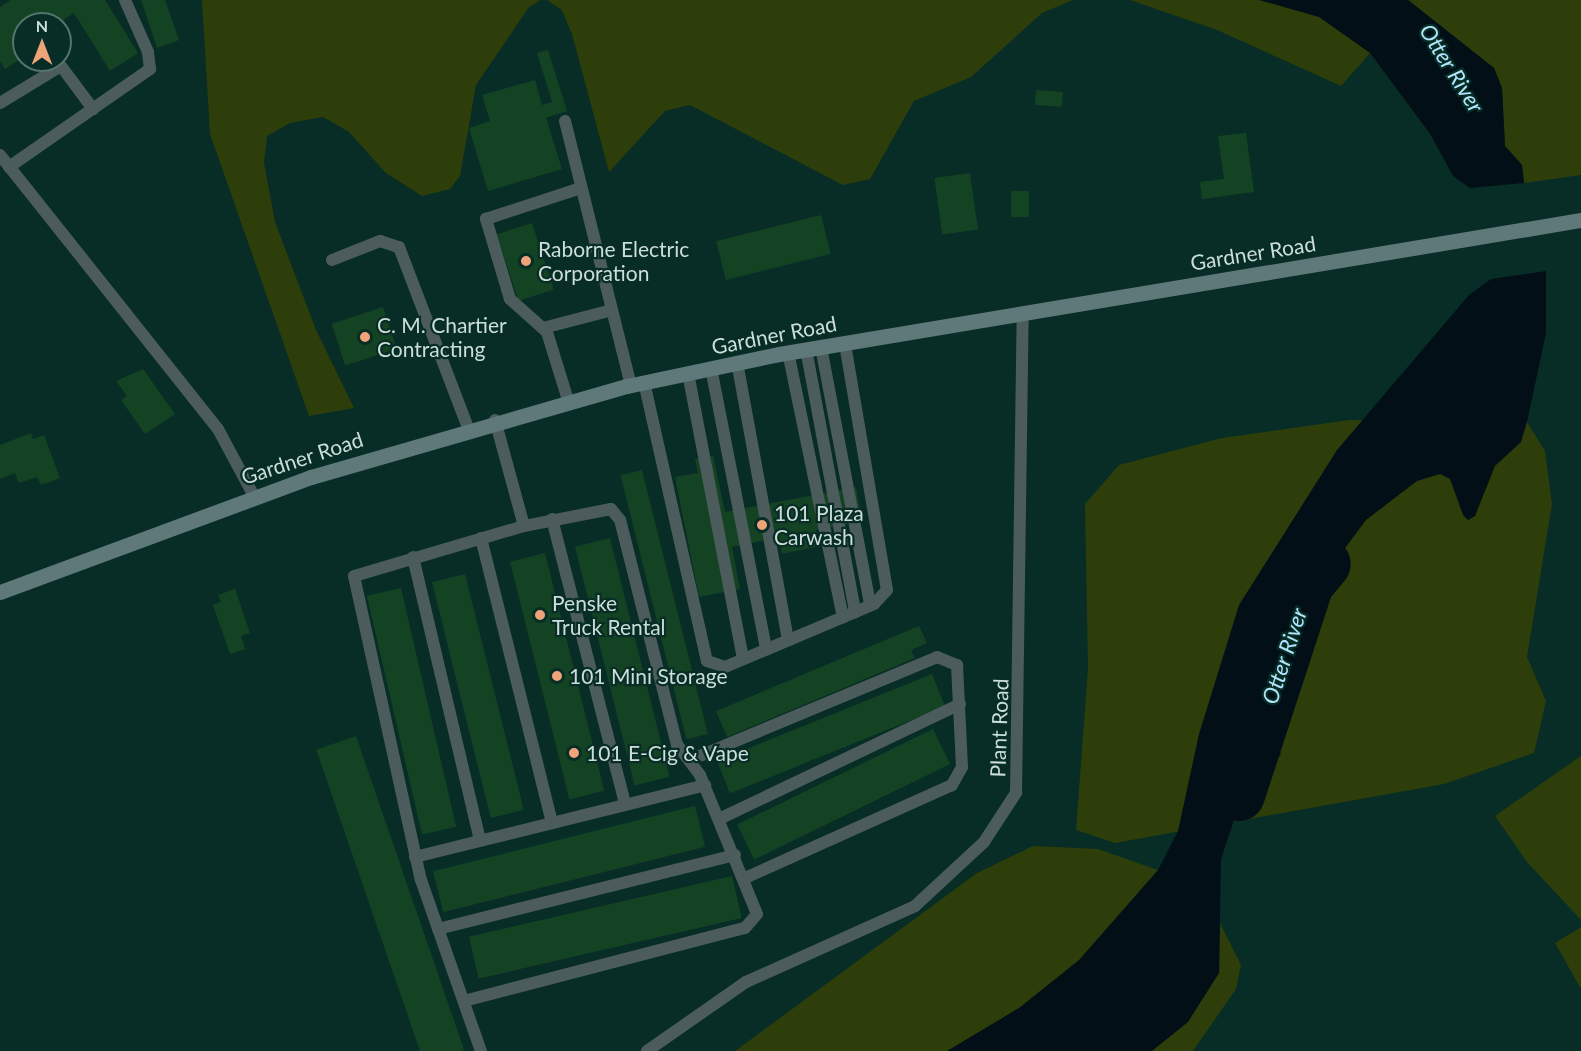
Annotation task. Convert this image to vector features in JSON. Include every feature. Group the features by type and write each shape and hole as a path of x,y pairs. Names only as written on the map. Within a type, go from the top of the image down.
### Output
{"main road":[{"name":"Gardner Road","path":"0,592 254,496 495,420 638,383 789,352 1581,220"}],"lane":[{"path":"9,167 150,69 148,52 124,0"},
{"path":"0,103 61,66 93,109"},
{"path":"565,121 612,310 638,383 707,661 725,667 855,612 882,598 888,581 845,343"},
{"path":"0,155 218,429 254,496"},
{"path":"568,400 543,327 510,299 486,219 581,188"},
{"path":"332,260 380,242 399,247 468,428"},
{"path":"543,327 612,310"},
{"name":"Plant Road","path":"647,1051 746,982 915,906 984,842 1016,793 1023,313"},
{"path":"814,348 870,605"},
{"path":"814,348 855,612"},
{"path":"789,352 843,617"},
{"path":"737,362 789,640"},
{"path":"711,368 766,649"},
{"path":"688,373 743,659"},
{"path":"495,420 524,526"},
{"path":"464,1001 745,928 757,914 705,785 673,732 616,511 604,507 524,526 359,571 352,586 415,857 481,1051"},
{"path":"552,519 625,804"},
{"path":"481,538 552,823"},
{"path":"413,557 480,840"},
{"path":"690,760 937,657 957,665 962,767 952,785 744,878"},
{"path":"719,819 960,704"},
{"path":"415,857 705,785"},
{"path":"438,929 735,855"}],"green space":[{"path":"202,0 541,0 529,7 476,85 460,176 450,189 422,196 386,173 349,132 323,117 290,123 267,136 264,163 275,222 316,330 354,408 309,416 210,134"},
{"path":"547,0 1073,0 1042,13 971,77 914,101 870,179 843,185 690,105 665,111 609,172 572,34 562,10"},
{"path":"1130,0 1344,0 1442,67 1453,176 1430,134 1370,53 1341,86 1217,30"},
{"path":"1408,0 1581,0 1581,175 1524,183 1522,165 1505,146 1502,88 1494,68"},
{"path":"1349,420 1527,422 1545,451 1552,504 1527,657 1546,701 1534,753 1444,784 1115,843 1076,830 1088,669 1085,504 1119,465 1222,438"},
{"path":"1581,756 1581,920 1527,862 1495,816"},
{"path":"1033,846 1098,849 1158,870 1105,1051 735,1051 977,873"},
{"path":"1220,923 1241,965 1236,989 1193,1051 1152,1051 1162,1038 1172,1035 1219,973"},
{"path":"1581,927 1581,989 1555,943"}],"water":[{"path":"1259,0 1408,0 1494,68 1502,88 1505,146 1522,165 1524,183 1470,188 1453,176 1430,134 1370,53 1319,17"},
{"path":"1546,271 1546,333 1527,422 1521,442 1495,466 1475,516 1468,520 1463,515 1450,479 1440,474 1417,481 1366,520 1308,598 1261,723 1281,754 1261,778 1246,784 1221,859 1219,973 1188,1022 1152,1051 947,1051 1019,1008 1079,960 1158,870 1178,831 1199,734 1239,605 1337,450 1469,295 1491,279"}],"building":[{"path":"11,0 105,0 138,53 110,71 74,13 12,12 12,65 5,69 0,61 0,7"},
{"path":"141,0 165,0 179,40 157,48"},
{"path":"548,50 567,111 546,118 562,169 488,191 469,128 490,121 482,95 535,80 542,105 552,102 537,53"},
{"path":"1036,90 1063,92 1062,107 1035,105"},
{"path":"1246,133 1254,192 1202,199 1200,182 1224,179 1218,136"},
{"path":"970,173 978,229 942,234 934,178"},
{"path":"1011,191 1029,191 1029,217 1011,217"},
{"path":"821,215 831,254 726,280 716,241"},
{"name":"Raborne Electric Corporation","path":"532,223 554,290 518,301 497,234"},
{"name":"C. M. Chartier Contracting","path":"383,307 397,349 345,366 332,324"},
{"path":"143,369 175,414 145,434 121,400 127,396 116,381"},
{"path":"31,433 33,439 44,435 60,478 41,485 37,477 19,483 15,473 0,479 0,445"},
{"name":"101 Plaza Carwash","path":"713,456 725,512 856,487 862,521 816,530 819,546 782,554 779,537 732,547 740,589 699,597 675,477 698,473 695,459"},
{"path":"642,470 708,734 686,739 621,475"},
{"path":"610,538 670,777 635,785 575,547"},
{"name":"101 Mini Storage","path":"545,553 604,791 569,799 510,562"},
{"path":"465,574 524,810 491,818 432,582"},
{"path":"401,588 456,827 422,835 367,596"},
{"path":"235,589 250,633 241,636 245,649 230,654 213,605 221,602 218,595"},
{"path":"919,626 927,643 911,650 915,658 727,737 716,711"},
{"path":"932,674 945,706 730,793 717,761"},
{"path":"933,729 950,764 754,860 737,825"},
{"path":"356,736 464,1050 420,1051 316,750"},
{"path":"695,806 705,847 443,912 433,871"},
{"path":"732,876 742,918 479,979 469,937"}],"waterway":[{"name":"Otter River","path":"1239,795 1308,584 1325,564"}],"place":[{"name":"Raborne Electric Corporation","path":"526,261"},
{"name":"C. M. Chartier Contracting","path":"365,337"},
{"name":"101 Plaza Carwash","path":"762,525"},
{"name":"Penske Truck Rental","path":"540,615"},
{"name":"101 Mini Storage","path":"557,676"},
{"name":"101 E-Cig & Vape","path":"574,753"}]}
